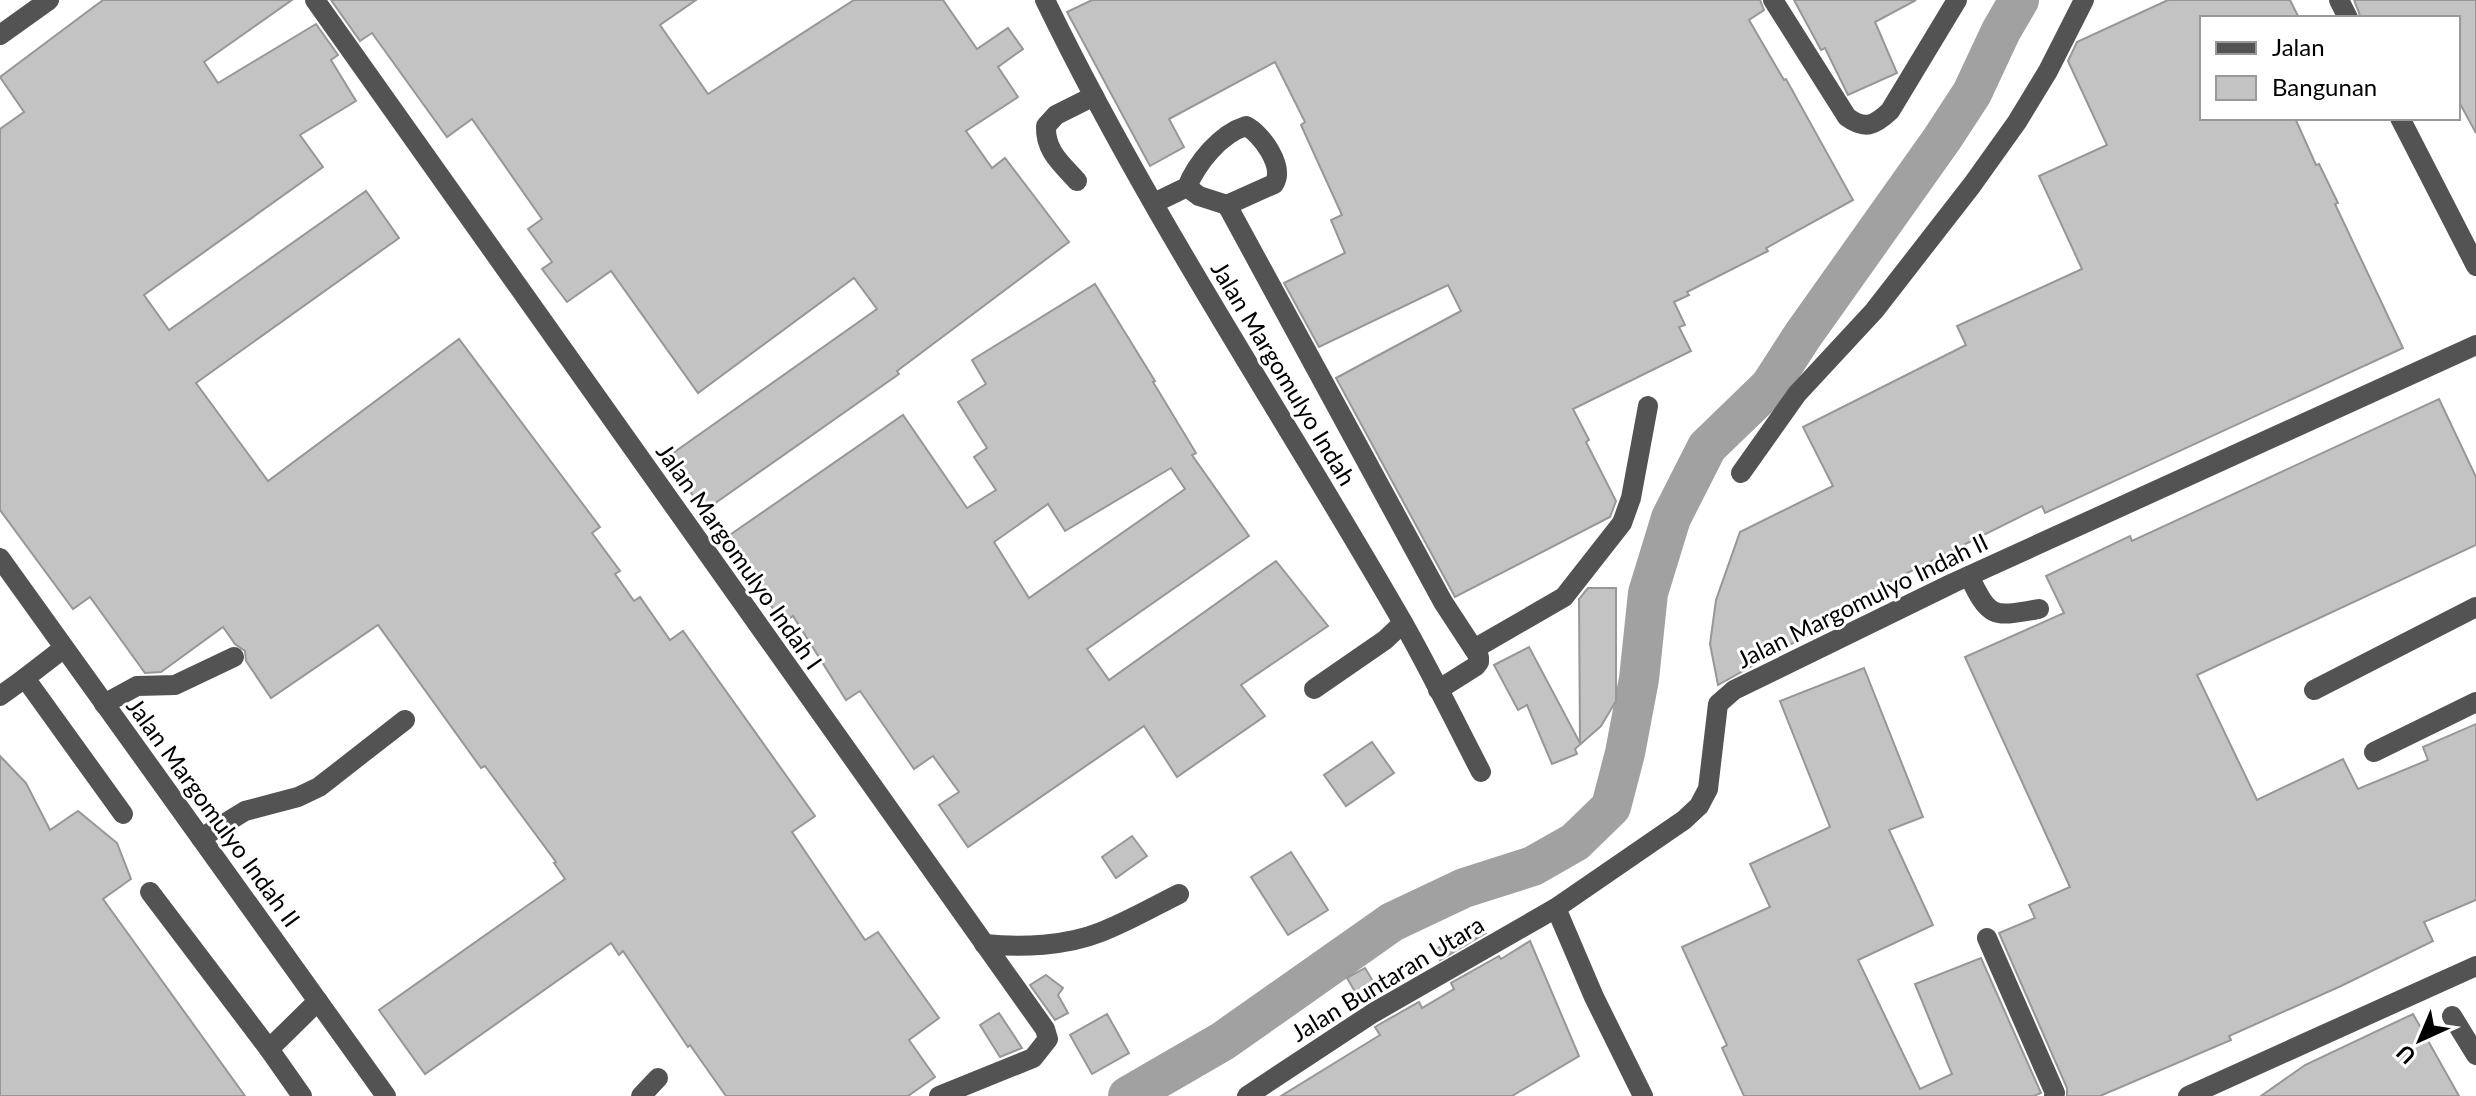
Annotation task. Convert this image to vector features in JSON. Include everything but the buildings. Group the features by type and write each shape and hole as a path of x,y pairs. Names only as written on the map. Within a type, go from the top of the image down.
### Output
{"street":[{"path":"0,35 49,0"},
{"name":"Jalan Margomulyo Indah I","path":"315,0 1045,1029 1048,1039 1033,1058 939,1096"},
{"name":"Jalan Margomulyo Indah","path":"1045,0 1154,203 1403,623 1481,772"},
{"path":"1773,0 1847,117 1858,125 1870,125 1890,111 1957,0"},
{"path":"1741,473 1797,394 1874,311 1972,185 2033,96 2084,0"},
{"path":"1077,181 1053,155 1045,141 1046,126 1056,115 1094,96"},
{"path":"2401,120 2476,266"},
{"path":"1154,203 1187,187 1194,172 1219,144 1239,128 1251,128 1258,133 1278,168 1274,184 1227,205 1199,196 1187,187"},
{"path":"1227,205 1443,602 1474,649 1479,662 1438,690"},
{"name":"Jalan Margomulyo Indah II","path":"1556,908 1640,853 1699,806 1708,789 1718,704 1724,696 1969,576 2476,345"},
{"path":"1474,649 1564,597 1622,523 1631,498 1648,406"},
{"name":"Jalan Margomulyo Indah II","path":"0,558 386,1096"},
{"path":"1969,576 1983,605 1994,612 2039,609"},
{"path":"2314,690 2476,607"},
{"path":"1314,689 1385,640 1403,623"},
{"path":"0,696 64,648"},
{"path":"104,704 137,686 175,685 234,657"},
{"path":"25,678 123,814"},
{"path":"2374,752 2476,702"},
{"path":"201,838 245,811 298,797 319,787 405,720"},
{"path":"150,892 302,1096"},
{"path":"984,944 1011,947 1077,939 1100,933 1179,894"},
{"path":"1556,908 1594,997 1643,1096"},
{"name":"Jalan Buntaran Utara","path":"1247,1096 1373,1013 1556,908"},
{"path":"1987,938 2054,1096"},
{"path":"2188,1096 2476,966"},
{"path":"269,1049 318,1001"},
{"path":"2452,1016 2476,1055"},
{"path":"641,1096 658,1078"}],"waterway":[{"path":"1128,1096 1223,1041 1392,922 1464,888 1533,866 1575,842 1611,807 1639,679 1648,593 1671,518 1707,447 1770,386 1942,139 1972,93 2019,0"}]}
